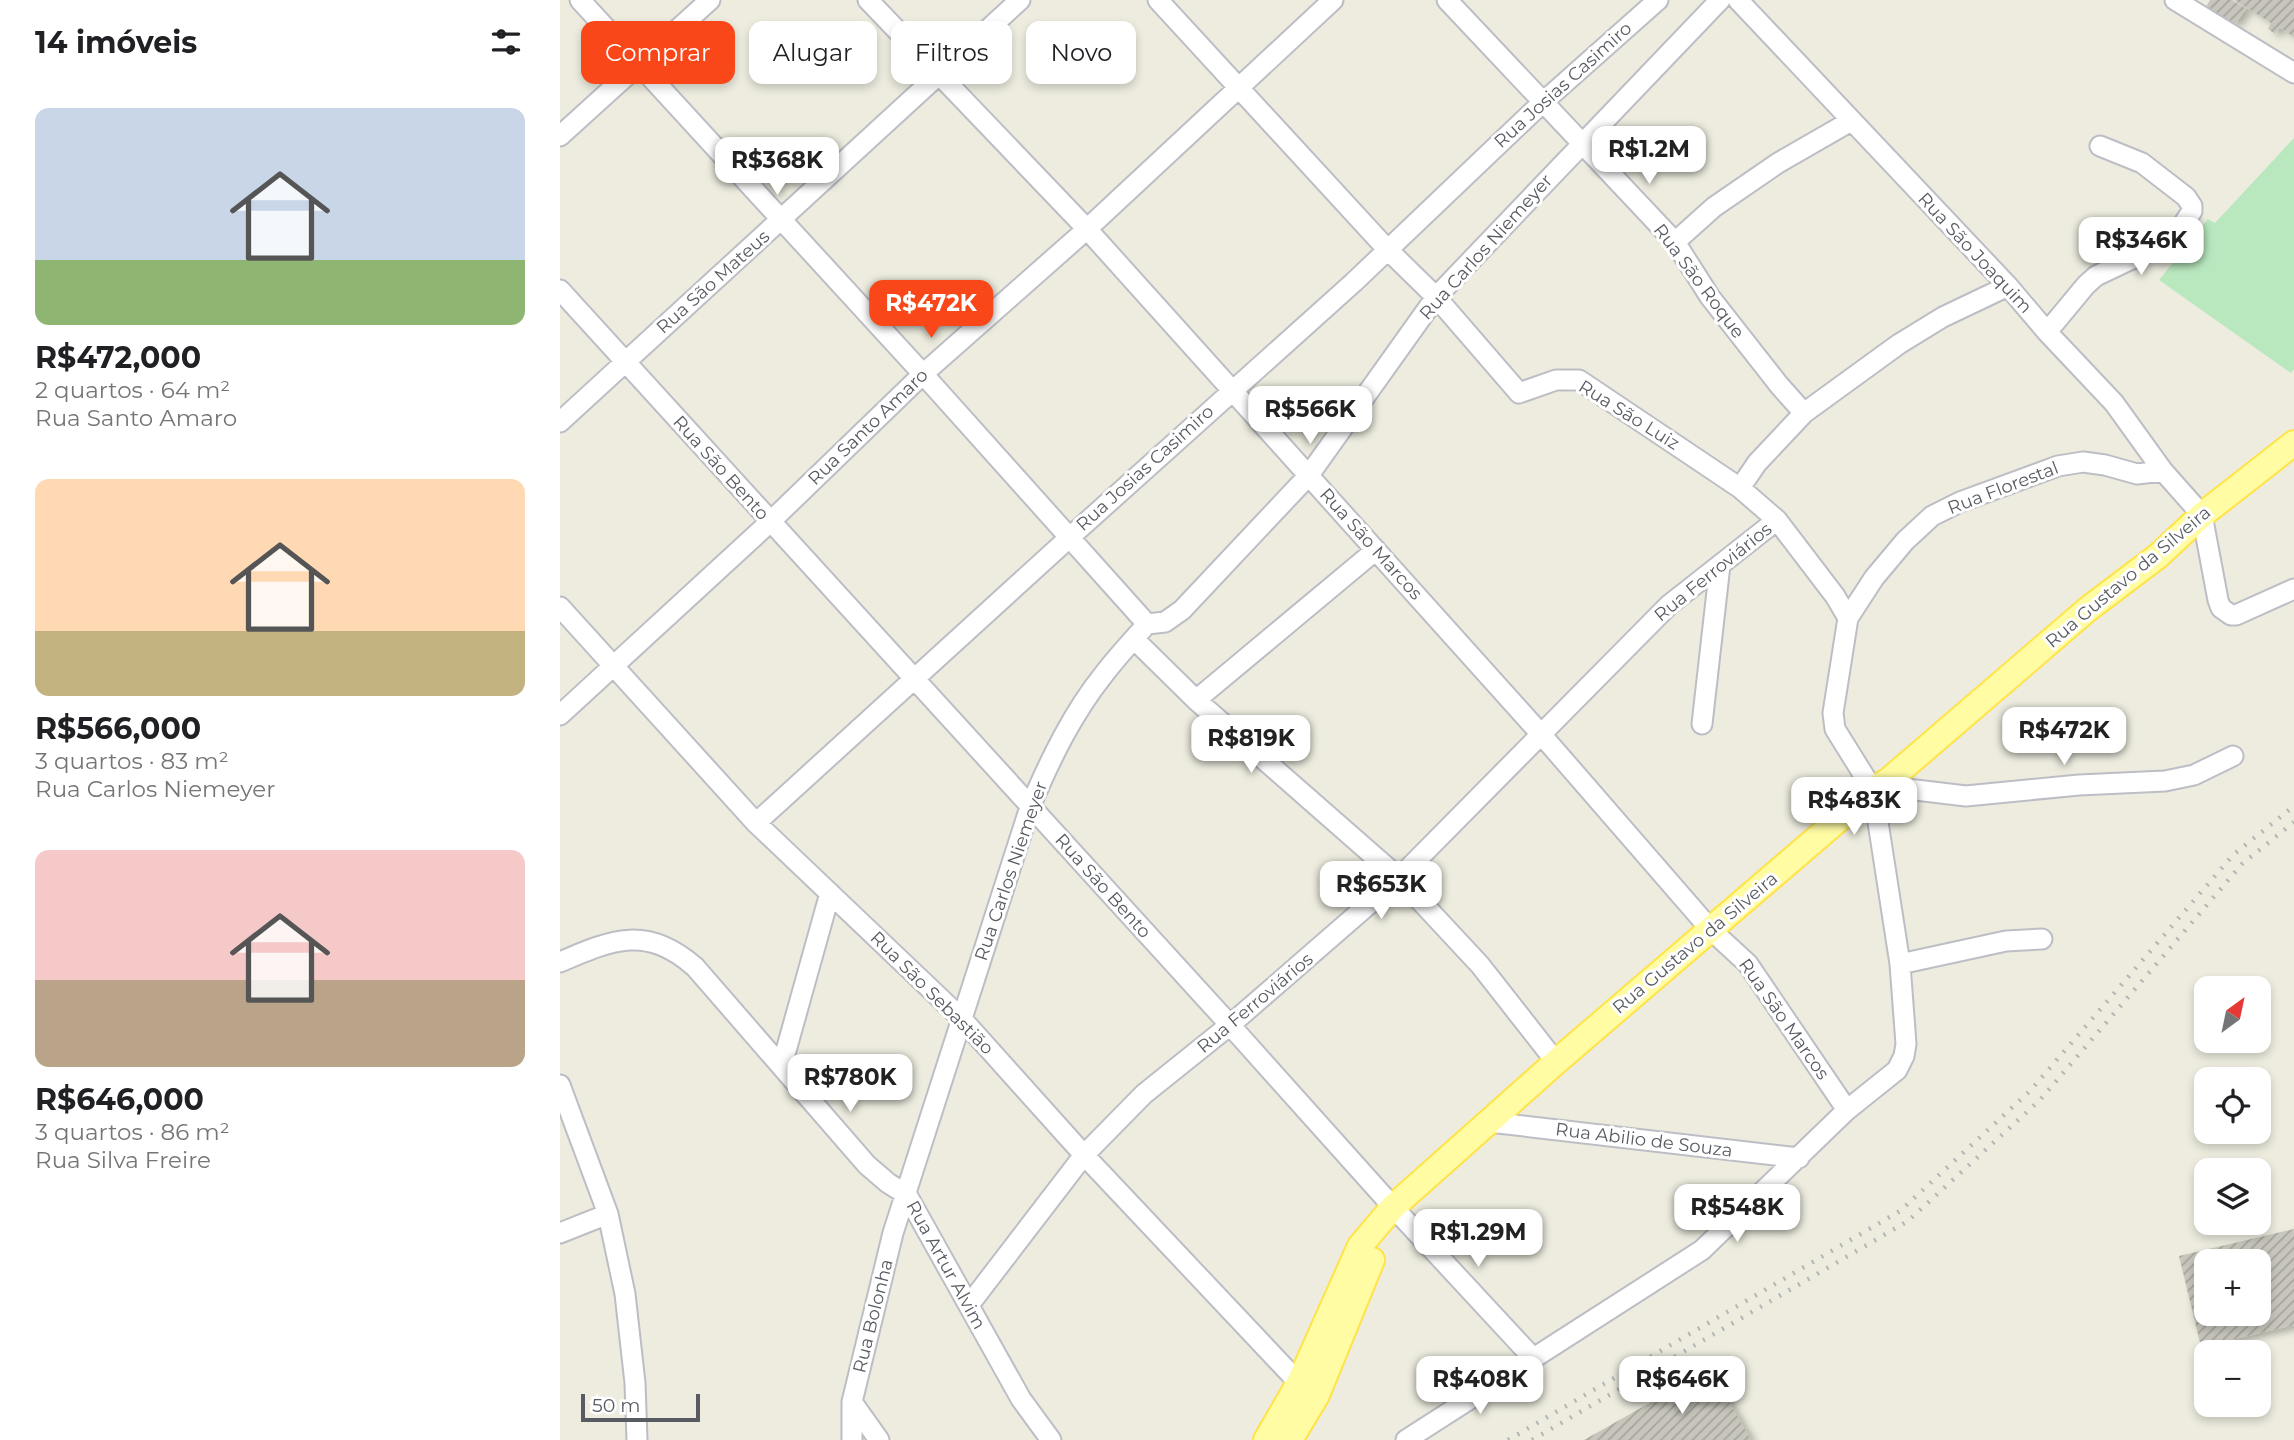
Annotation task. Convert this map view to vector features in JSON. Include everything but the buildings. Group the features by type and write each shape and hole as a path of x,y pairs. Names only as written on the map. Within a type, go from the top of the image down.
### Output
{"main road":[{"name":"Rua Gustavo da Silveira","path":"1266,1440 1299,1383 1360,1246 1393,1207 1556,1062 2088,609 2158,556 2202,515 2294,443"},
{"name":"Rua Gustavo da Silveira","path":"1290,1440 1317,1395 1393,1207"}],"street":[{"path":"580,0 599,21"},
{"path":"687,21 710,0"},
{"name":"Rua São Marcos","path":"868,0 891,24"},
{"name":"Rua São Mateus","path":"997,21 1020,0"},
{"name":"Rua São Luiz","path":"1158,0 1387,249 1436,297 1518,393 1556,380 1579,380 1740,488 1777,520 1827,585 1848,618"},
{"name":"Rua Santo Amaro","path":"560,715 770,522 923,374 1087,229 1333,0"},
{"name":"Rua São Roque","path":"1447,0 1675,242 1710,297 1804,413"},
{"name":"Rua Josias Casimiro","path":"756,824 1354,282 1542,103 1658,0"},
{"name":"Rua Carlos Niemeyer","path":"907,1195 1030,807 1051,759 1103,675 1140,632 1166,622 1182,610 1309,475 1436,297 1720,0"},
{"name":"Rua São Joaquim","path":"1738,0 2008,286 2114,403 2163,471 2202,515"},
{"path":"2175,0 2294,72"},
{"path":"560,136 617,84"},
{"path":"656,84 1070,537 1140,632 1196,700 1399,878 1480,965 1556,1062"},
{"name":"Rua São Mateus","path":"560,422 927,84"},
{"name":"Rua São Marcos","path":"948,84 1087,229 1540,733 1711,930 1748,964 1847,1110"},
{"path":"1675,242 1714,207 1778,163 1851,121"},
{"path":"2047,332 2096,276 2161,245 2178,232 2192,211 2186,197 2143,163 2100,146"},
{"path":"1740,488 1757,463 1804,413 1899,344 1943,317 2008,286"},
{"name":"Rua São Bento","path":"560,290 1533,1358"},
{"name":"Rua Florestal","path":"1848,618 1874,578 1905,541 1933,516 1960,502 2058,466 2083,462 2137,474 2163,471"},
{"path":"2202,515 2218,600 2226,612 2231,615 2242,613 2294,589"},
{"name":"Rua Ferroviários","path":"969,1305 1083,1154 1144,1094 1230,1025 1399,878 1669,605 1777,520"},
{"path":"1196,700 1376,550"},
{"path":"1702,724 1720,565"},
{"name":"Rua São Sebastião","path":"560,607 756,824 962,1019 1083,1154 1299,1383"},
{"path":"1406,1440 1702,1250 1847,1110 1897,1070 1906,1044 1881,785 1835,729 1833,713 1848,618"},
{"path":"1881,785 1966,796 2165,780 2194,775 2233,756"},
{"path":"782,1065 830,893"},
{"name":"Rua Artur Alvim","path":"560,962 602,944 631,938 652,942 680,954 695,967 867,1165 907,1195 1021,1399 1051,1440"},
{"path":"1900,964 2006,942 2042,939"},
{"path":"560,1085 608,1214 625,1294 635,1384 637,1440"},
{"name":"Rua Abilio de Souza","path":"1489,1122 1799,1158"},
{"name":"Rua Bolonha","path":"852,1440 852,1402 893,1233 907,1195"},
{"path":"560,1233 608,1214"},
{"path":"852,1402 880,1440"}],"green space":[{"path":"2294,138 2294,369 2291,373 2159,280 2208,219 2215,223"}],"railway":[{"path":"1508,1440 1900,1211 2030,1091 2233,855 2294,806"},
{"path":"1532,1440 1908,1221 2040,1100 2242,864 2294,822"}]}
